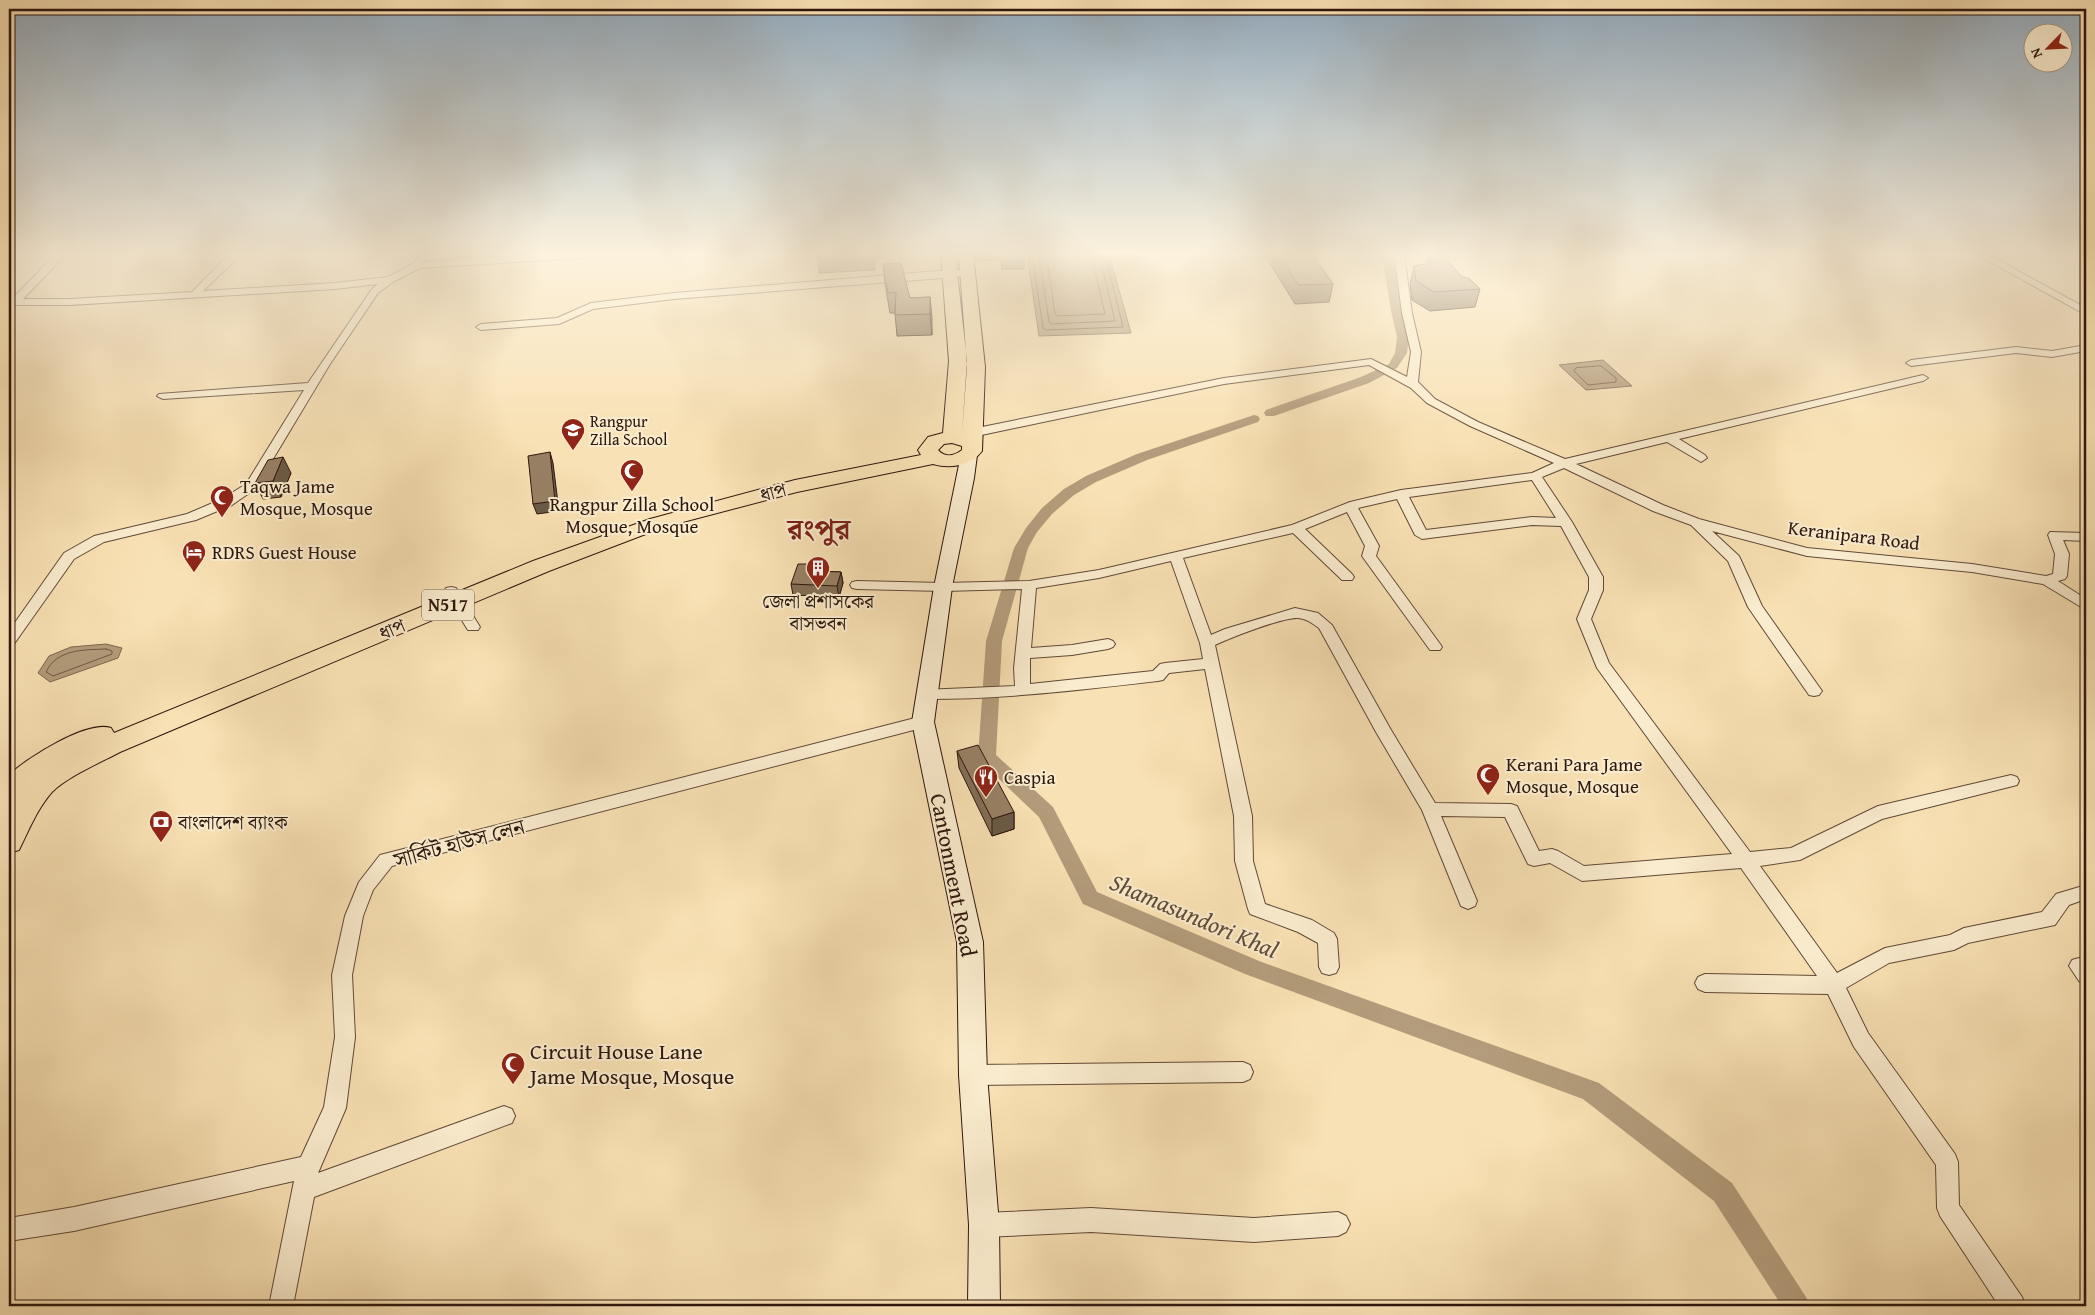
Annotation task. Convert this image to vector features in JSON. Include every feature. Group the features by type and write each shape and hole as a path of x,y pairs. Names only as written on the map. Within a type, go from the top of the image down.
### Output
{"highway":[{"path":"954,315 958,362 952,437 961,438 969,452"},
{"path":"969,452 976,367 972,315"},
{"name":"ধাপ","path":"937,454 934,441 952,437"},
{"name":"ধাপ","path":"12,784 59,753 106,733 454,596 657,523 795,486 937,454 956,460 969,452"},
{"name":"ধাপ","path":"9,842 20,816 43,785 53,777 111,745 454,596"}],"main road":[{"name":"Cantonment Road","path":"969,452 943,587 924,722 970,942 974,1076 984,1225 984,1306"}],"street":[{"path":"9,641 69,556 99,539 191,516 227,502 251,486 311,386 359,315"},
{"path":"482,327 560,321 571,315"},
{"path":"1408,315 1416,352 1413,385"},
{"path":"1911,363 2016,350 2052,354 2086,348"},
{"name":"Keranipara Road","path":"969,452 1224,380 1282,375 1371,362 1413,385 1431,401 1474,424 1570,466 1658,508 1694,522 1807,552 1972,568 2047,580 2086,605"},
{"path":"857,585 943,587 1029,585 1100,574 1296,528 1350,506 1401,494 1535,476 1670,439 1923,378"},
{"path":"163,396 311,386"},
{"path":"1670,439 1701,458"},
{"path":"1535,476 1565,522 1596,577 1596,590 1584,619 1602,664 1746,860 1834,985 1861,1040 1947,1162 1948,1208 2014,1306"},
{"path":"1401,494 1422,534 1532,522 1565,522"},
{"path":"1350,506 1372,546 1369,556 1435,647"},
{"path":"1694,522 1734,559 1755,607 1814,691"},
{"path":"1296,528 1347,577"},
{"path":"2047,580 2060,576 2062,554 2055,534 2086,537"},
{"path":"1176,557 1212,663 1243,816 1244,861 1257,909 1305,926 1327,939 1329,967"},
{"path":"1023,690 1023,654 1029,585"},
{"path":"454,596 473,627"},
{"path":"1207,644 1230,632 1295,613 1313,616 1325,625 1384,732 1430,809 1468,901"},
{"path":"1023,654 1072,650 1108,644"},
{"path":"928,694 972,695 1158,676 1165,668 1212,663"},
{"name":"সার্কিট হাউস লেন","path":"282,1306 306,1178 335,1108 344,1037 342,975 354,916 365,887 386,860 924,722"},
{"path":"1430,809 1511,811 1534,859 1552,856 1582,874 1794,855 1878,812 2011,781"},
{"path":"1704,983 1834,985 1885,956 1954,942 1964,936 2048,919 2063,899 2086,892"},
{"path":"974,1076 1243,1072"},
{"path":"9,1230 306,1178 504,1116"},
{"path":"984,1225 1091,1220 1254,1230 1338,1224"}],"water":[{"path":"1036,315 1126,315 1131,333 1039,336"},
{"path":"1603,360 1632,386 1586,390 1559,365"},
{"path":"106,644 122,648 118,658 50,682 38,673 49,656 71,647"}],"building":[{"path":"550,452 555,501 533,504 528,456"},
{"path":"283,457 273,481 255,483 268,460"},
{"path":"798,564 815,564 813,571 841,572 837,586 791,584"},
{"path":"978,745 1014,812 992,819 957,751"}],"waterway":[{"name":"Shamasundori Khal","path":"1270,413 1365,380 1393,366 1401,353 1403,337 1397,315"},
{"name":"Shamasundori Khal","path":"1254,419 1142,457 1091,479 1069,492 1047,511 1031,531 1021,548 994,641 987,757 1046,812 1090,898 1252,968 1591,1091 1723,1192 1797,1306"}],"place":[{"name":"Rangpur Zilla School","path":"573,451"},
{"name":"Rangpur Zilla School Mosque, Mosque","path":"632,492"},
{"name":"Taqwa Jame Mosque, Mosque","path":"222,518"},
{"name":"RDRS Guest House","path":"194,573"},
{"name":"জেলা প্রশাসকের বাসভবন","path":"818,589"},
{"name":"Kerani Para Jame Mosque, Mosque","path":"1488,796"},
{"name":"Caspia","path":"986,798"},
{"name":"বাংলাদেশ ব্যাংক","path":"161,843"},
{"name":"Circuit House Lane Jame Mosque, Mosque","path":"513,1085"}],"district":[{"name":"রংপুর","path":"819,529"}]}
